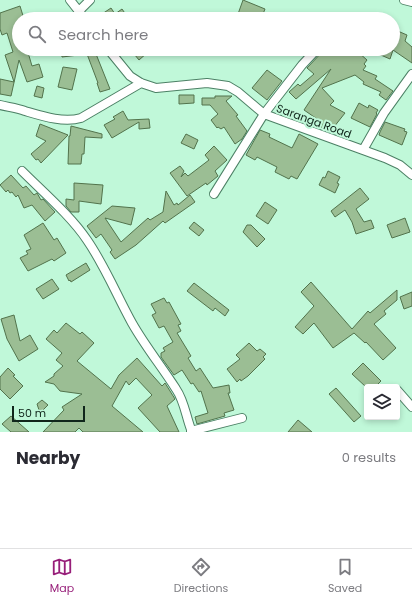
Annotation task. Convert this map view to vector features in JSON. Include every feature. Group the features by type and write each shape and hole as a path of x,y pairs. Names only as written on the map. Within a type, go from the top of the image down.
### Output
{"street":[{"path":"70,0 79,11 90,0"},
{"path":"404,0 412,2"},
{"name":"Saranga Road","path":"114,56 130,76 141,83 156,88 207,84 228,86 238,92 264,114 384,158 400,165 412,175"},
{"path":"214,194 264,114 310,56"},
{"path":"363,150 384,113 412,74"},
{"path":"0,106 25,111 39,116 73,120 81,118 141,83"},
{"path":"22,171 76,226 87,240 132,323 156,362 177,390 182,400 191,431 242,418"},
{"path":"400,393 412,407"}],"building":[{"path":"243,0 265,9 264,12 239,12"},
{"path":"20,6 22,12 12,12 12,49 7,33 2,35 0,29 0,13"},
{"path":"111,8 114,12 105,12"},
{"path":"400,32 407,35 405,41 412,47 412,63 400,55"},
{"path":"12,52 12,56 29,56 32,66 39,64 43,77 27,82 19,60 11,96 0,94 0,79 14,82 5,55"},
{"path":"88,56 97,56 110,89 100,92"},
{"path":"136,56 144,56 139,60"},
{"path":"318,56 362,56 367,60 364,64 366,66 363,70 377,76 375,79 393,91 386,100 379,95 381,92 363,84 364,82 355,75 322,88 334,101 330,105 345,113 330,132 321,127 323,123 304,110 331,69 296,99 289,92 298,84 300,86 314,74 307,68"},
{"path":"383,56 391,56 390,59"},
{"path":"63,67 77,69 72,90 58,87"},
{"path":"267,70 282,81 267,100 252,88"},
{"path":"37,86 44,88 42,98 34,96"},
{"path":"179,95 194,95 194,103 179,104"},
{"path":"215,96 232,96 226,101 238,115 236,116 247,131 242,139 235,144 224,127 221,129 218,127 217,128 211,120 218,114 210,105 202,105 202,98 215,98"},
{"path":"359,103 368,108 369,105 378,110 370,127 351,118"},
{"path":"123,111 128,120 149,119 150,128 139,129 139,122 112,138 104,125 115,119 113,117"},
{"path":"385,122 405,129 404,131 407,132 402,145 379,135"},
{"path":"40,124 68,135 41,163 31,154 46,141 36,136"},
{"path":"71,126 102,134 102,138 85,137 84,154 82,154 81,164 68,164 69,136"},
{"path":"260,130 270,134 269,137 292,148 299,134 318,144 297,179 291,176 289,179 275,172 277,167 257,157 255,160 246,155"},
{"path":"186,134 198,140 194,149 181,143"},
{"path":"214,146 227,160 215,171 218,176 207,185 206,183 187,196 170,173 180,166 184,171 181,177 185,173 188,176 209,160 205,155"},
{"path":"328,171 340,177 335,193 319,185 323,177 325,178"},
{"path":"11,175 23,188 26,186 34,195 37,193 41,200 43,199 55,212 45,221 32,205 24,208 18,195 16,197 8,190 6,192 0,185"},
{"path":"74,183 103,185 101,204 79,201 79,212 71,212 66,206 66,199 74,200"},
{"path":"360,188 369,199 356,209 364,222 371,220 374,228 356,234 352,222 345,210 335,217 331,211"},
{"path":"166,191 174,205 177,203 178,205 190,195 195,202 165,223 163,221 136,245 115,259 110,252 112,250 101,234 96,238 87,226 112,206 135,208 131,225 105,218 121,242 148,218 150,220 163,212"},
{"path":"265,202 277,210 268,224 256,216"},
{"path":"405,218 410,232 392,238 387,225"},
{"path":"194,222 204,230 199,236 189,228"},
{"path":"43,223 54,240 57,238 66,253 54,261 52,259 28,271 20,258 28,254 26,251 31,249 24,235"},
{"path":"247,225 251,225 265,239 257,247 243,232"},
{"path":"86,263 90,270 71,282 70,280 69,281 66,275"},
{"path":"52,279 59,289 43,299 36,289"},
{"path":"311,282 352,329 368,311 370,313 397,290 397,300 384,311 386,314 374,324 396,348 383,360 366,342 365,343 354,333 333,348 314,323 303,334 295,327 314,306 301,292"},
{"path":"194,283 229,310 225,316 215,308 213,311 187,291"},
{"path":"412,292 412,306 404,309 400,297"},
{"path":"164,298 167,303 169,302 181,324 178,325 181,331 177,333 191,356 188,358 196,371 200,368 213,388 229,385 230,393 228,393 234,410 224,413 225,416 197,424 195,417 208,413 201,391 199,392 193,383 191,384 182,370 174,375 161,357 161,353 165,351 163,348 173,342 164,326 159,328 152,315 156,313 151,304"},
{"path":"14,315 20,341 30,335 38,349 19,361 7,339 1,319"},
{"path":"66,323 80,334 82,332 94,343 77,361 111,389 119,375 137,358 162,386 165,383 175,399 167,406 179,432 160,432 138,408 152,395 136,378 129,385 126,381 112,406 143,432 83,432 79,428 75,432 43,432 64,410 62,407 82,394 60,391 54,384 45,382 54,376 54,374 63,366 56,360 62,353 46,339 54,330 57,333"},
{"path":"249,343 257,351 260,349 266,354 263,357 265,359 248,376 237,382 227,369 240,359 236,355"},
{"path":"363,363 381,381 378,384 364,385 352,374"},
{"path":"8,368 15,375 13,376 23,386 10,399 0,389 0,377"},
{"path":"336,388 361,416 354,422 329,394"},
{"path":"42,400 48,405 40,413 37,404"},
{"path":"11,416 29,432 11,432 2,424"},
{"path":"298,420 312,432 288,432"}]}
